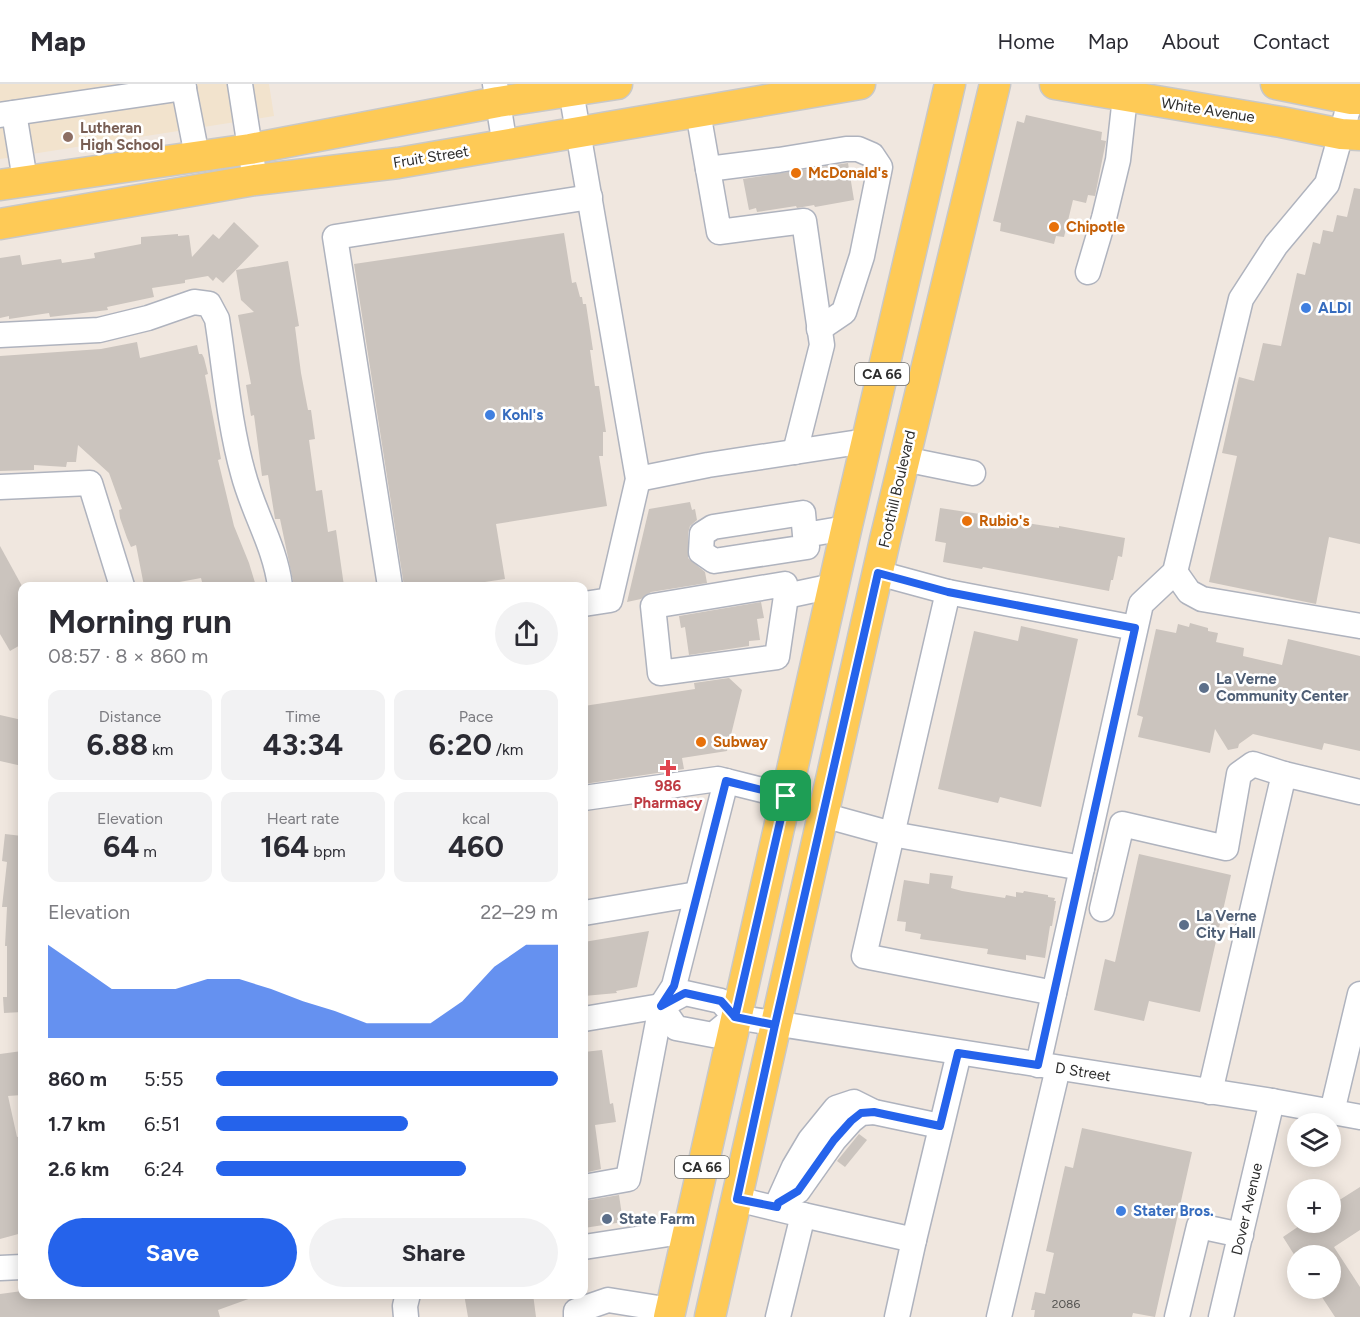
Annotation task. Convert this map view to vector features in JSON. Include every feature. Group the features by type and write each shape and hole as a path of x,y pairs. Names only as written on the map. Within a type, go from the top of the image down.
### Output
{"main road":[{"path":"13,182 250,149 496,93 571,91 617,84"},
{"name":"Fruit Street","path":"0,224 255,180 398,163 505,146 860,84"},
{"name":"CA 66","path":"670,1314 846,528 950,84"},
{"name":"Foothill Boulevard","path":"710,1317 904,459 995,84"},
{"name":"White Avenue","path":"1055,84 1351,135"},
{"path":"1276,84 1355,94"}],"street":[{"path":"240,84 255,180"},
{"path":"13,182 7,114 183,86 197,156"},
{"path":"571,91 638,479 610,600 588,603"},
{"path":"496,93 505,146"},
{"path":"999,1317 1048,1067 1054,993 1141,604 1175,572 1202,468 1241,299 1276,245 1327,184 1351,135 1355,94"},
{"path":"1088,272 1118,160 1125,97"},
{"path":"698,112 719,232 804,221 822,345 795,452"},
{"path":"708,169 846,148 858,149 872,155 880,167 859,264 844,312 819,329"},
{"path":"389,582 335,237 590,197"},
{"path":"0,335 99,330 148,318 194,302 209,304 217,319 235,439 243,475 270,545 279,582"},
{"path":"638,479 866,441"},
{"path":"904,459 973,473"},
{"path":"0,487 90,483 121,582"},
{"path":"805,535 846,528"},
{"path":"1175,572 1189,592 1202,599 1360,626"},
{"path":"878,573 948,592 1135,628"},
{"path":"785,584 786,596 777,657 660,673 652,606 785,584"},
{"path":"786,596 833,586"},
{"path":"948,592 864,956 1054,993"},
{"path":"1102,909 1122,824 1226,848 1239,774 1253,764 1284,774 1360,792"},
{"path":"1210,1092 1284,774"},
{"path":"588,797 718,779 786,796"},
{"path":"588,1185 628,1179 661,1006 674,986 726,781"},
{"path":"823,815 892,834 1082,868"},
{"path":"588,912 697,894"},
{"path":"588,1018 661,1006 685,993 721,1001 735,1017 713,1035 676,1028 661,1006"},
{"path":"1332,1112 1360,994"},
{"name":"D Street","path":"735,1017 1272,1101 1360,1117"},
{"path":"897,1317 958,1053"},
{"name":"Dover Avenue","path":"1221,1317 1272,1101"},
{"path":"777,1205 794,1167 810,1140 836,1108 854,1102 874,1112 940,1126"},
{"path":"737,1199 777,1205 803,1215 914,1240"},
{"path":"778,1317 803,1215"},
{"path":"1177,1317 1199,1226 1241,1235"},
{"path":"588,1246 688,1231"},
{"path":"0,1268 18,1267"},
{"path":"406,1317 407,1299"},
{"path":"576,1317 576,1311 608,1300 670,1314"}],"shaded area":[{"name":"Lutheran High School","path":"0,84 269,84 274,116 0,159"}],"building":[{"path":"1026,115 1102,132 1101,140 1106,141 1095,196 1088,195 1086,203 1073,200 1064,237 1056,236 1054,244 1000,231 1001,223 993,221 1017,121 1024,123"},
{"name":"McDonald's","path":"848,163 854,200 815,207 814,205 797,208 796,206 757,212 756,208 749,210 743,179"},
{"path":"1354,188 1360,189 1360,544 1329,537 1316,604 1209,582 1237,456 1222,453 1239,377 1254,381 1263,343 1281,346 1297,273 1305,275 1313,242 1320,244 1323,230 1333,232 1337,215 1347,217"},
{"path":"234,222 259,246 223,283 216,277 213,281 208,276 185,280 185,283 152,288 154,297 107,307 108,310 50,317 49,313 9,319 9,316 0,318 0,258 20,255 22,265 61,259 62,263 95,258 94,253 141,244 141,237 178,234 178,236 189,235 192,257 213,234 219,239"},
{"name":"Kohl's","path":"564,233 572,283 576,282 583,304 586,304 593,350 590,350 595,386 599,386 606,432 603,432 603,456 599,456 607,506 496,524 505,579 485,582 403,582 354,264"},
{"path":"288,261 299,326 295,327 301,373 308,410 311,410 315,439 309,440 316,491 322,490 328,532 336,530 343,582 293,582 280,519 275,519 268,475 262,476 254,415 251,416 246,385 251,384 238,315 254,312 241,300 236,270"},
{"path":"137,342 140,358 197,345 199,354 202,354 204,358 208,374 205,375 221,459 218,460 234,526 255,582 202,582 201,578 180,582 143,582 136,545 131,547 127,538 120,518 119,510 122,509 109,473 78,445 76,462 67,462 66,467 34,465 34,470 0,471 0,356 101,349"},
{"path":"690,502 692,510 695,509 697,520 690,526 688,533 688,558 705,572 707,583 651,592 641,599 627,602 649,509"},
{"path":"940,508 1125,538 1122,557 1118,556 1109,591 983,567 982,569 943,562 946,543 935,541"},
{"path":"0,546 20,582 18,646 10,651 0,634"},
{"path":"761,602 764,618 757,619 760,640 749,641 749,646 689,655 685,627 681,628 679,616"},
{"path":"1190,623 1218,633 1216,642 1244,648 1243,656 1282,665 1288,639 1360,656 1360,751 1324,743 1322,750 1253,734 1239,744 1238,748 1228,750 1215,729 1210,753 1138,737 1143,717 1137,715 1156,629 1176,633 1178,624 1189,627"},
{"path":"1021,626 1078,639 1041,807 1000,797 998,803 938,789 974,631 1018,641"},
{"path":"729,678 742,690 727,751 682,758 684,769 588,783 588,705 695,689 694,683"},
{"path":"0,715 18,719 18,765 0,761"},
{"path":"5,834 18,836 18,1012 4,1013 3,997 7,997 7,946 5,946 7,907 2,907 7,862 2,861"},
{"path":"1139,854 1231,875 1200,1012 1149,1001 1144,1021 1094,1010 1105,959 1115,962"},
{"path":"930,873 953,876 951,888 962,891 1005,898 1006,895 1016,897 1016,892 1023,893 1024,891 1055,898 1045,958 1026,955 1026,960 987,954 988,949 920,939 921,934 905,931 906,922 897,921 904,880 929,884"},
{"path":"649,931 637,987 616,991 617,993 588,996 588,941"},
{"path":"602,1050 610,1104 613,1103 616,1122 595,1125 601,1169 588,1172 588,1052"},
{"path":"18,1052 18,1095 8,1096 18,1137 18,1234 0,1239 0,1054"},
{"name":"Stater Bros.","path":"1082,1128 1192,1152 1155,1317 1133,1313 1132,1317 1034,1317 1035,1310 1031,1310 1035,1292 1045,1294 1054,1253 1046,1251 1065,1166 1073,1168"},
{"path":"859,1134 867,1140 845,1167 837,1161"},
{"path":"1360,1187 1360,1230 1337,1245 1288,1245 1283,1237 1289,1233 1341,1233 1341,1199"},
{"path":"619,1195 623,1222 588,1227 588,1200"},
{"path":"1341,1258 1360,1287 1360,1317 1335,1317 1323,1299 1341,1299"},
{"path":"18,1292 18,1299 249,1299 218,1310 220,1317 0,1317 0,1294"},
{"path":"465,1299 534,1299 536,1317 468,1317"}],"place":[{"name":"Lutheran High School","path":"68,137"},
{"name":"McDonald's","path":"796,173"},
{"name":"Chipotle","path":"1054,227"},
{"name":"ALDI","path":"1306,308"},
{"name":"Kohl's","path":"490,415"},
{"name":"Rubio's","path":"967,521"},
{"name":"La Verne Community Center","path":"1204,688"},
{"name":"Subway","path":"701,742"},
{"name":"986 Pharmacy","path":"668,768"},
{"name":"La Verne City Hall","path":"1184,925"},
{"name":"Stater Bros.","path":"1121,1211"},
{"name":"State Farm","path":"607,1219"}],"route":[{"path":"786,796 726,781 674,986 661,1006 685,993 721,1001 735,1017 775,1025 878,573 948,592 1135,628 1038,1065 958,1053 940,1126 874,1112 861,1113 834,1140 798,1191 778,1203 777,1207 737,1199 775,1025 735,1017 786,796"}]}
